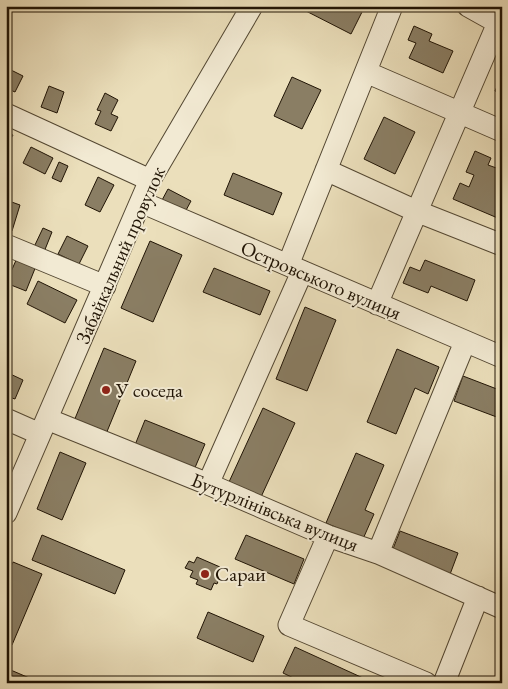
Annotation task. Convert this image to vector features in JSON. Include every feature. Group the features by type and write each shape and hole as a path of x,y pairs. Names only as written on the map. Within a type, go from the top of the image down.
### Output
{"street":[{"name":"Забайкальний провулок","path":"6,513 150,180 252,6"},
{"path":"208,484 295,269 326,170 392,6"},
{"path":"377,304 416,211 500,24 468,6"},
{"path":"366,72 502,131"},
{"path":"6,114 150,180"},
{"path":"326,170 416,211 502,245"},
{"name":"Островського вулиця","path":"141,202 502,357"},
{"path":"6,245 105,286"},
{"path":"378,553 465,342"},
{"name":"Бутурлінівська вулиця","path":"6,419 44,427 208,484 328,536 378,553 502,608"},
{"path":"328,536 289,625 426,683"},
{"path":"444,683 478,597"}],"building":[{"path":"306,6 365,6 351,34 304,10"},
{"path":"414,26 432,34 429,41 453,51 443,73 409,58 416,43 408,40"},
{"path":"7,68 23,76 15,92 6,88"},
{"path":"502,75 502,94 495,91"},
{"path":"292,77 321,90 302,129 274,116"},
{"path":"49,86 64,92 57,113 41,107"},
{"path":"105,93 118,100 111,114 118,117 111,131 95,124 101,111 97,110"},
{"path":"384,117 415,132 395,174 364,159"},
{"path":"6,132 13,135 6,147"},
{"path":"31,147 53,158 45,174 23,163"},
{"path":"475,151 491,158 488,165 502,170 502,188 498,198 502,200 500,219 453,199 460,183 469,187 474,175 466,172"},
{"path":"59,162 68,166 61,182 52,178"},
{"path":"233,173 282,193 273,215 224,195"},
{"path":"98,177 114,185 100,212 85,205"},
{"path":"168,189 191,201 184,214 161,202"},
{"path":"6,200 20,205 12,231 6,229"},
{"path":"43,228 52,232 44,252 34,247"},
{"path":"67,236 88,246 79,264 58,254"},
{"path":"150,241 182,255 153,322 121,308"},
{"path":"17,258 36,266 26,291 6,283"},
{"path":"425,260 475,280 467,301 431,286 428,293 403,283 410,267 420,271"},
{"path":"214,268 270,291 260,315 203,292"},
{"path":"38,281 77,300 65,323 27,304"},
{"path":"305,307 336,320 307,391 276,379"},
{"path":"104,348 136,361 106,434 74,421"},
{"path":"397,349 439,367 428,394 415,388 396,434 367,422"},
{"path":"6,372 23,380 15,399 6,396"},
{"path":"463,376 502,391 502,419 454,401"},
{"path":"263,408 295,423 261,497 229,482"},
{"path":"145,420 205,444 194,470 135,445"},
{"path":"60,452 86,463 62,520 37,509"},
{"path":"356,453 384,465 365,510 374,514 363,539 326,523"},
{"path":"400,531 458,553 449,577 391,554"},
{"path":"42,535 125,570 115,594 32,560"},
{"path":"246,535 304,559 294,584 235,559"},
{"name":"Сараи","path":"197,557 220,567 216,578 219,579 217,584 214,583 211,590 196,584 198,580 190,577 193,571 185,568 189,561 194,563"},
{"path":"13,562 42,574 12,645 6,643 6,578"},
{"path":"208,612 264,636 253,662 197,638"},
{"path":"295,647 374,683 304,683 283,673"},
{"path":"6,668 41,683 6,683"}],"place":[{"name":"У соседа","path":"106,390"},
{"name":"Сараи","path":"205,574"}]}
